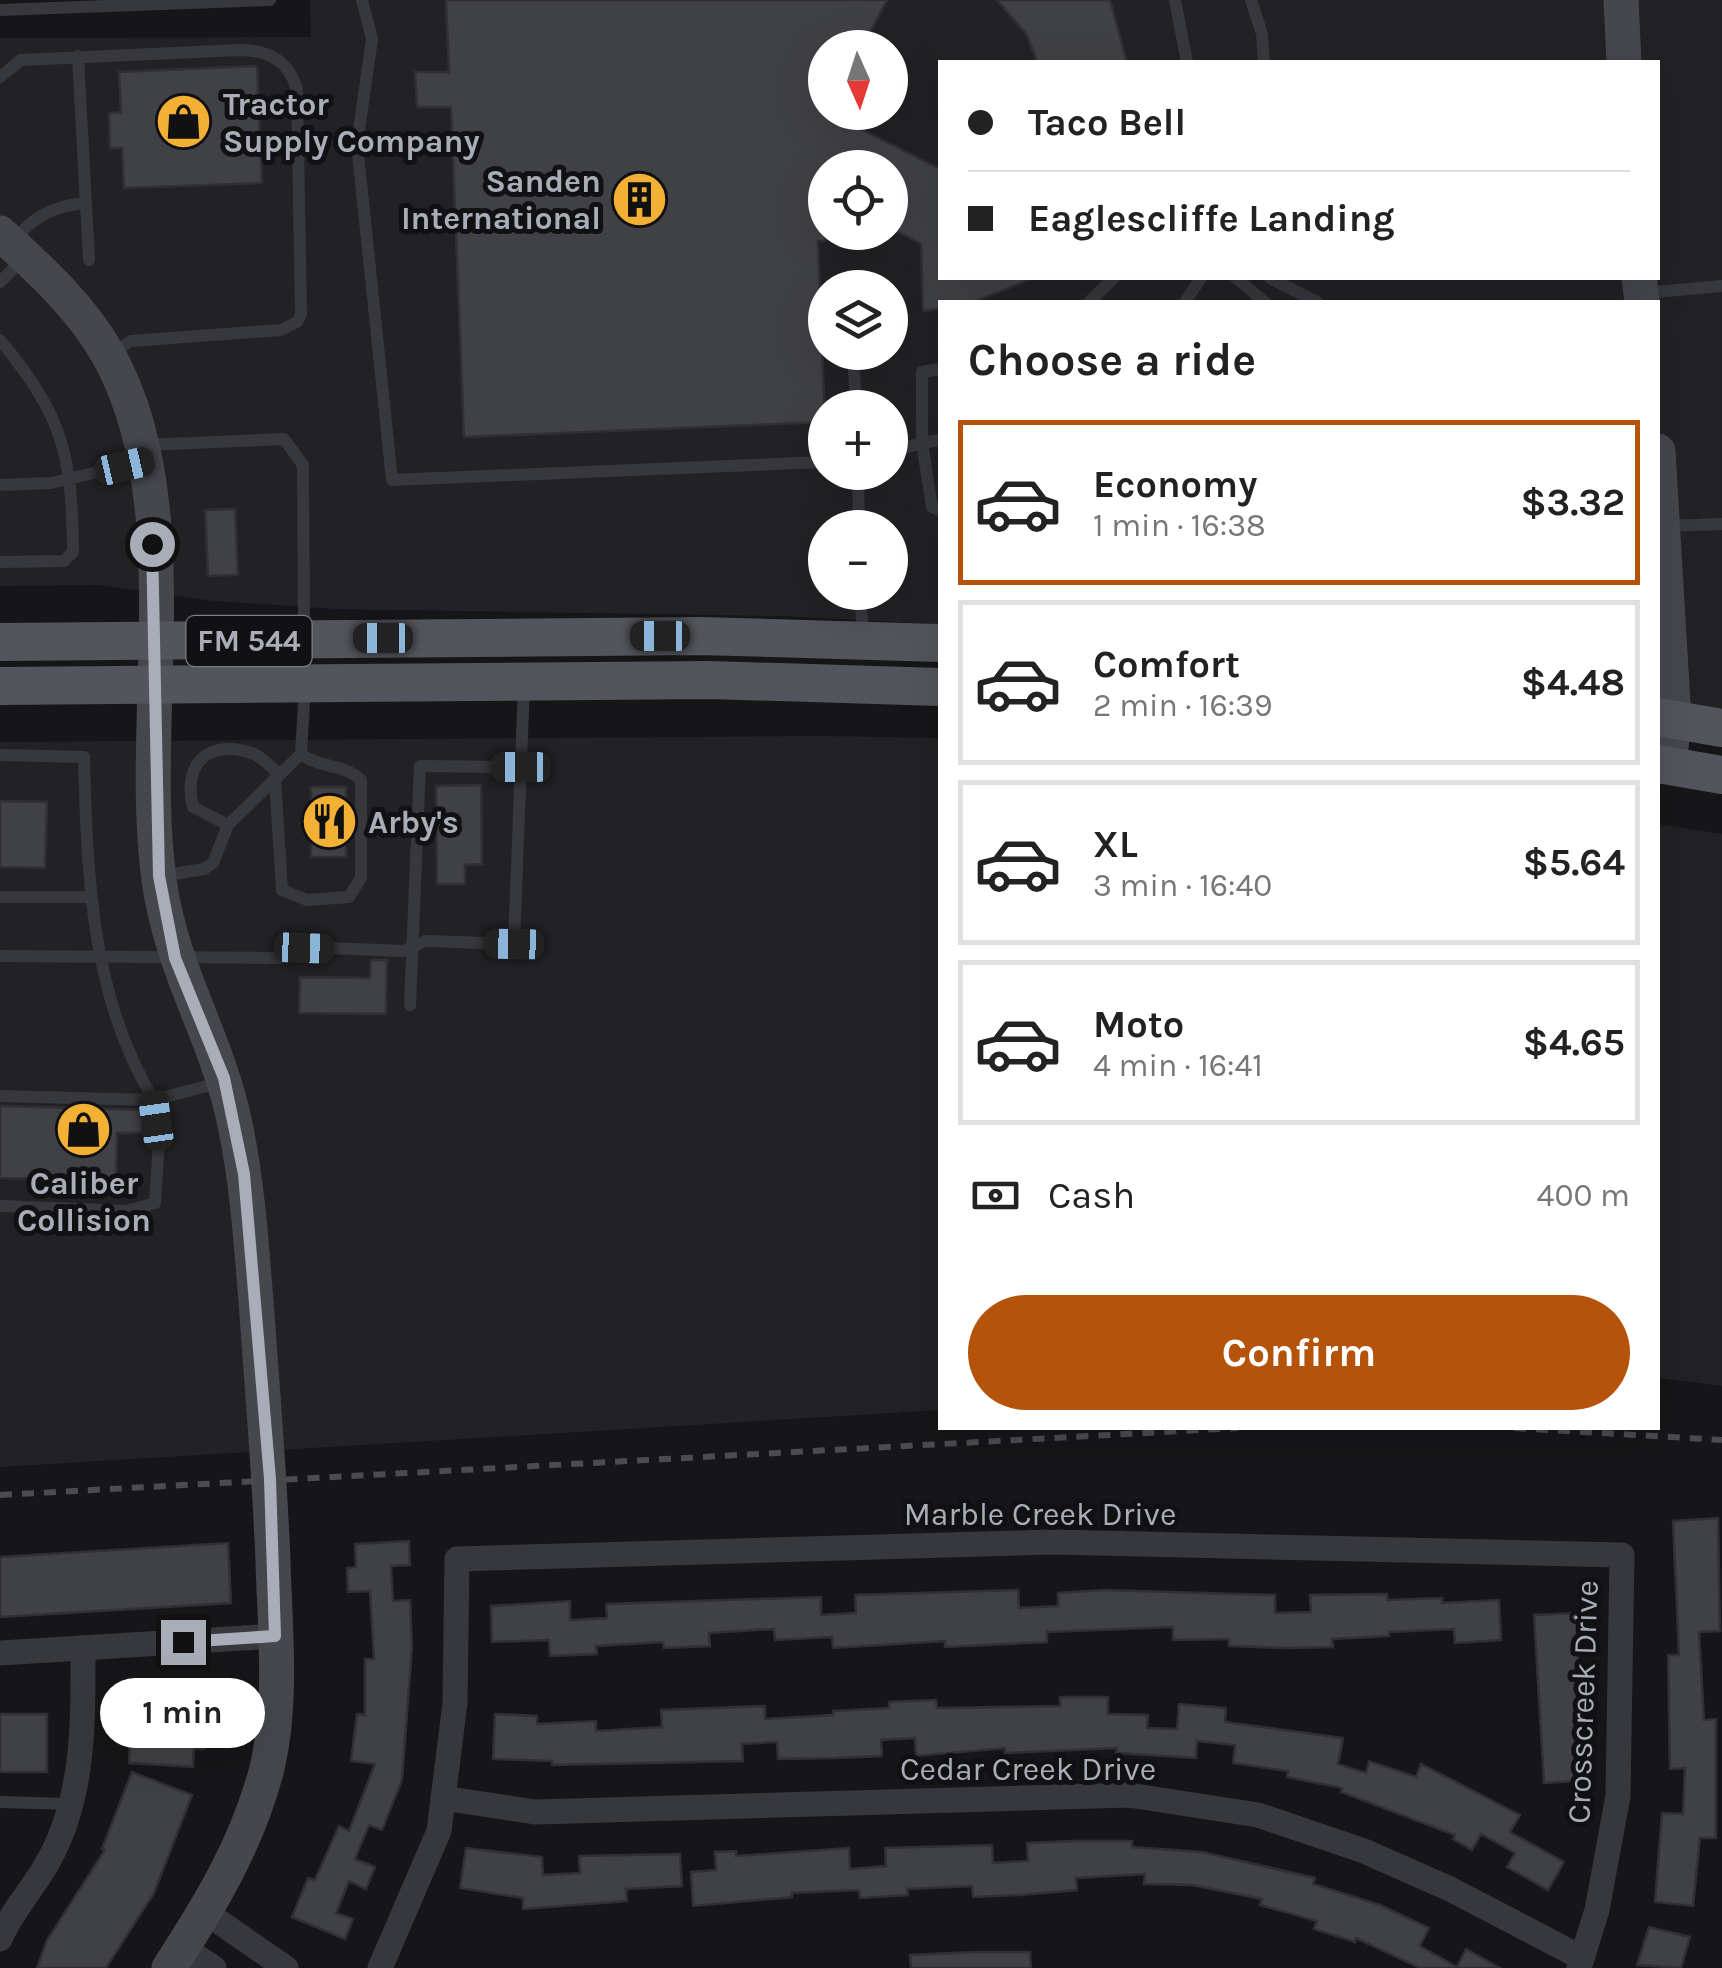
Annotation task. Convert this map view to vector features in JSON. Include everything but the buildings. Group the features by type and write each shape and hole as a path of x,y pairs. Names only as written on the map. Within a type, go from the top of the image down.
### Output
{"main road":[{"name":"FM 544","path":"0,642 700,636 938,642"},
{"path":"863,639 865,684"},
{"name":"FM 544","path":"0,686 524,681 938,686"},
{"path":"1666,718 1722,728"},
{"path":"1663,765 1722,775"}],"street":[{"path":"1621,0 1624,60"},
{"path":"12,244 65,295 109,356 144,453 155,642 159,876 174,954 224,1081 241,1157 270,1479 274,1725 267,1768 232,1869 175,1958 214,1968"},
{"path":"1660,472 1665,526 1663,765"},
{"name":"Marble Creek Drive","path":"443,1798 455,1702 458,1558 1053,1542 1622,1555"},
{"name":"Crosscreek Drive","path":"1580,1963 1597,1910 1618,1796 1622,1555"},
{"path":"0,1653 275,1636"},
{"path":"2,1928 50,1859 71,1804 83,1740 83,1648"},
{"name":"Cedar Creek Drive","path":"443,1798 535,1812 1129,1795 1258,1815 1364,1851 1450,1889 1580,1963"},
{"path":"380,1968 439,1831 443,1798"},
{"path":"205,1912 286,1968"}],"lane":[{"path":"0,10 270,0"},
{"path":"362,0 372,39 357,144 392,480 808,463"},
{"path":"1175,0 1187,60"},
{"path":"1251,0 1262,34 1264,60"},
{"path":"0,77 21,60 256,50 284,64 296,89 301,314 297,322 281,330 131,342 109,356"},
{"path":"78,56 90,260"},
{"path":"0,282 12,244 40,214 57,206 86,203"},
{"path":"1091,300 1112,280"},
{"path":"1238,280 1263,300"},
{"path":"1274,280 1313,300"},
{"path":"1641,291 1722,286"},
{"path":"0,340 41,393 72,479 70,558 0,562"},
{"path":"938,370 922,372 922,443 932,507 938,509"},
{"path":"0,485 72,479 144,453 284,439 303,466 304,640"},
{"path":"908,447 938,440"},
{"path":"1665,526 1722,524"},
{"path":"861,610 863,639"},
{"path":"0,956 174,954 279,958 304,948 402,951 424,941 514,944 524,681"},
{"path":"159,876 204,870 213,863 228,825 301,754 305,684"},
{"path":"228,825 193,807 191,774 199,759 216,752 256,755 278,777 282,890 307,900 349,896 361,878 360,780 348,768 314,764 301,754"},
{"path":"0,756 84,757 89,897 126,1056 154,1100 159,1141 155,1203 127,1211 0,1206"},
{"path":"410,1006 420,766 521,767"},
{"path":"0,897 89,897"},
{"path":"0,1096 154,1100 224,1081"},
{"path":"0,1802 71,1804"}],"shaded area":[{"path":"310,0 1722,0 1722,715 1660,702 1660,300 938,300 938,624 779,616 339,609 214,601 98,585 0,586 0,38 311,37"},
{"path":"938,738 938,1410 0,1467 0,742"},
{"path":"1660,824 1722,834 1722,1386 1660,1378"}],"railway":[{"path":"0,1495 1201,1430"},
{"path":"1549,1430 1722,1440"}],"place":[{"name":"Tractor Supply Company","path":"184,122"},
{"name":"Sanden International","path":"640,199"},
{"name":"Arby's","path":"329,822"},
{"name":"Caliber Collision","path":"84,1129"}],"route":[{"path":"152,544 159,876 175,958 224,1078 244,1174 270,1479 275,1636 183,1642"}]}
